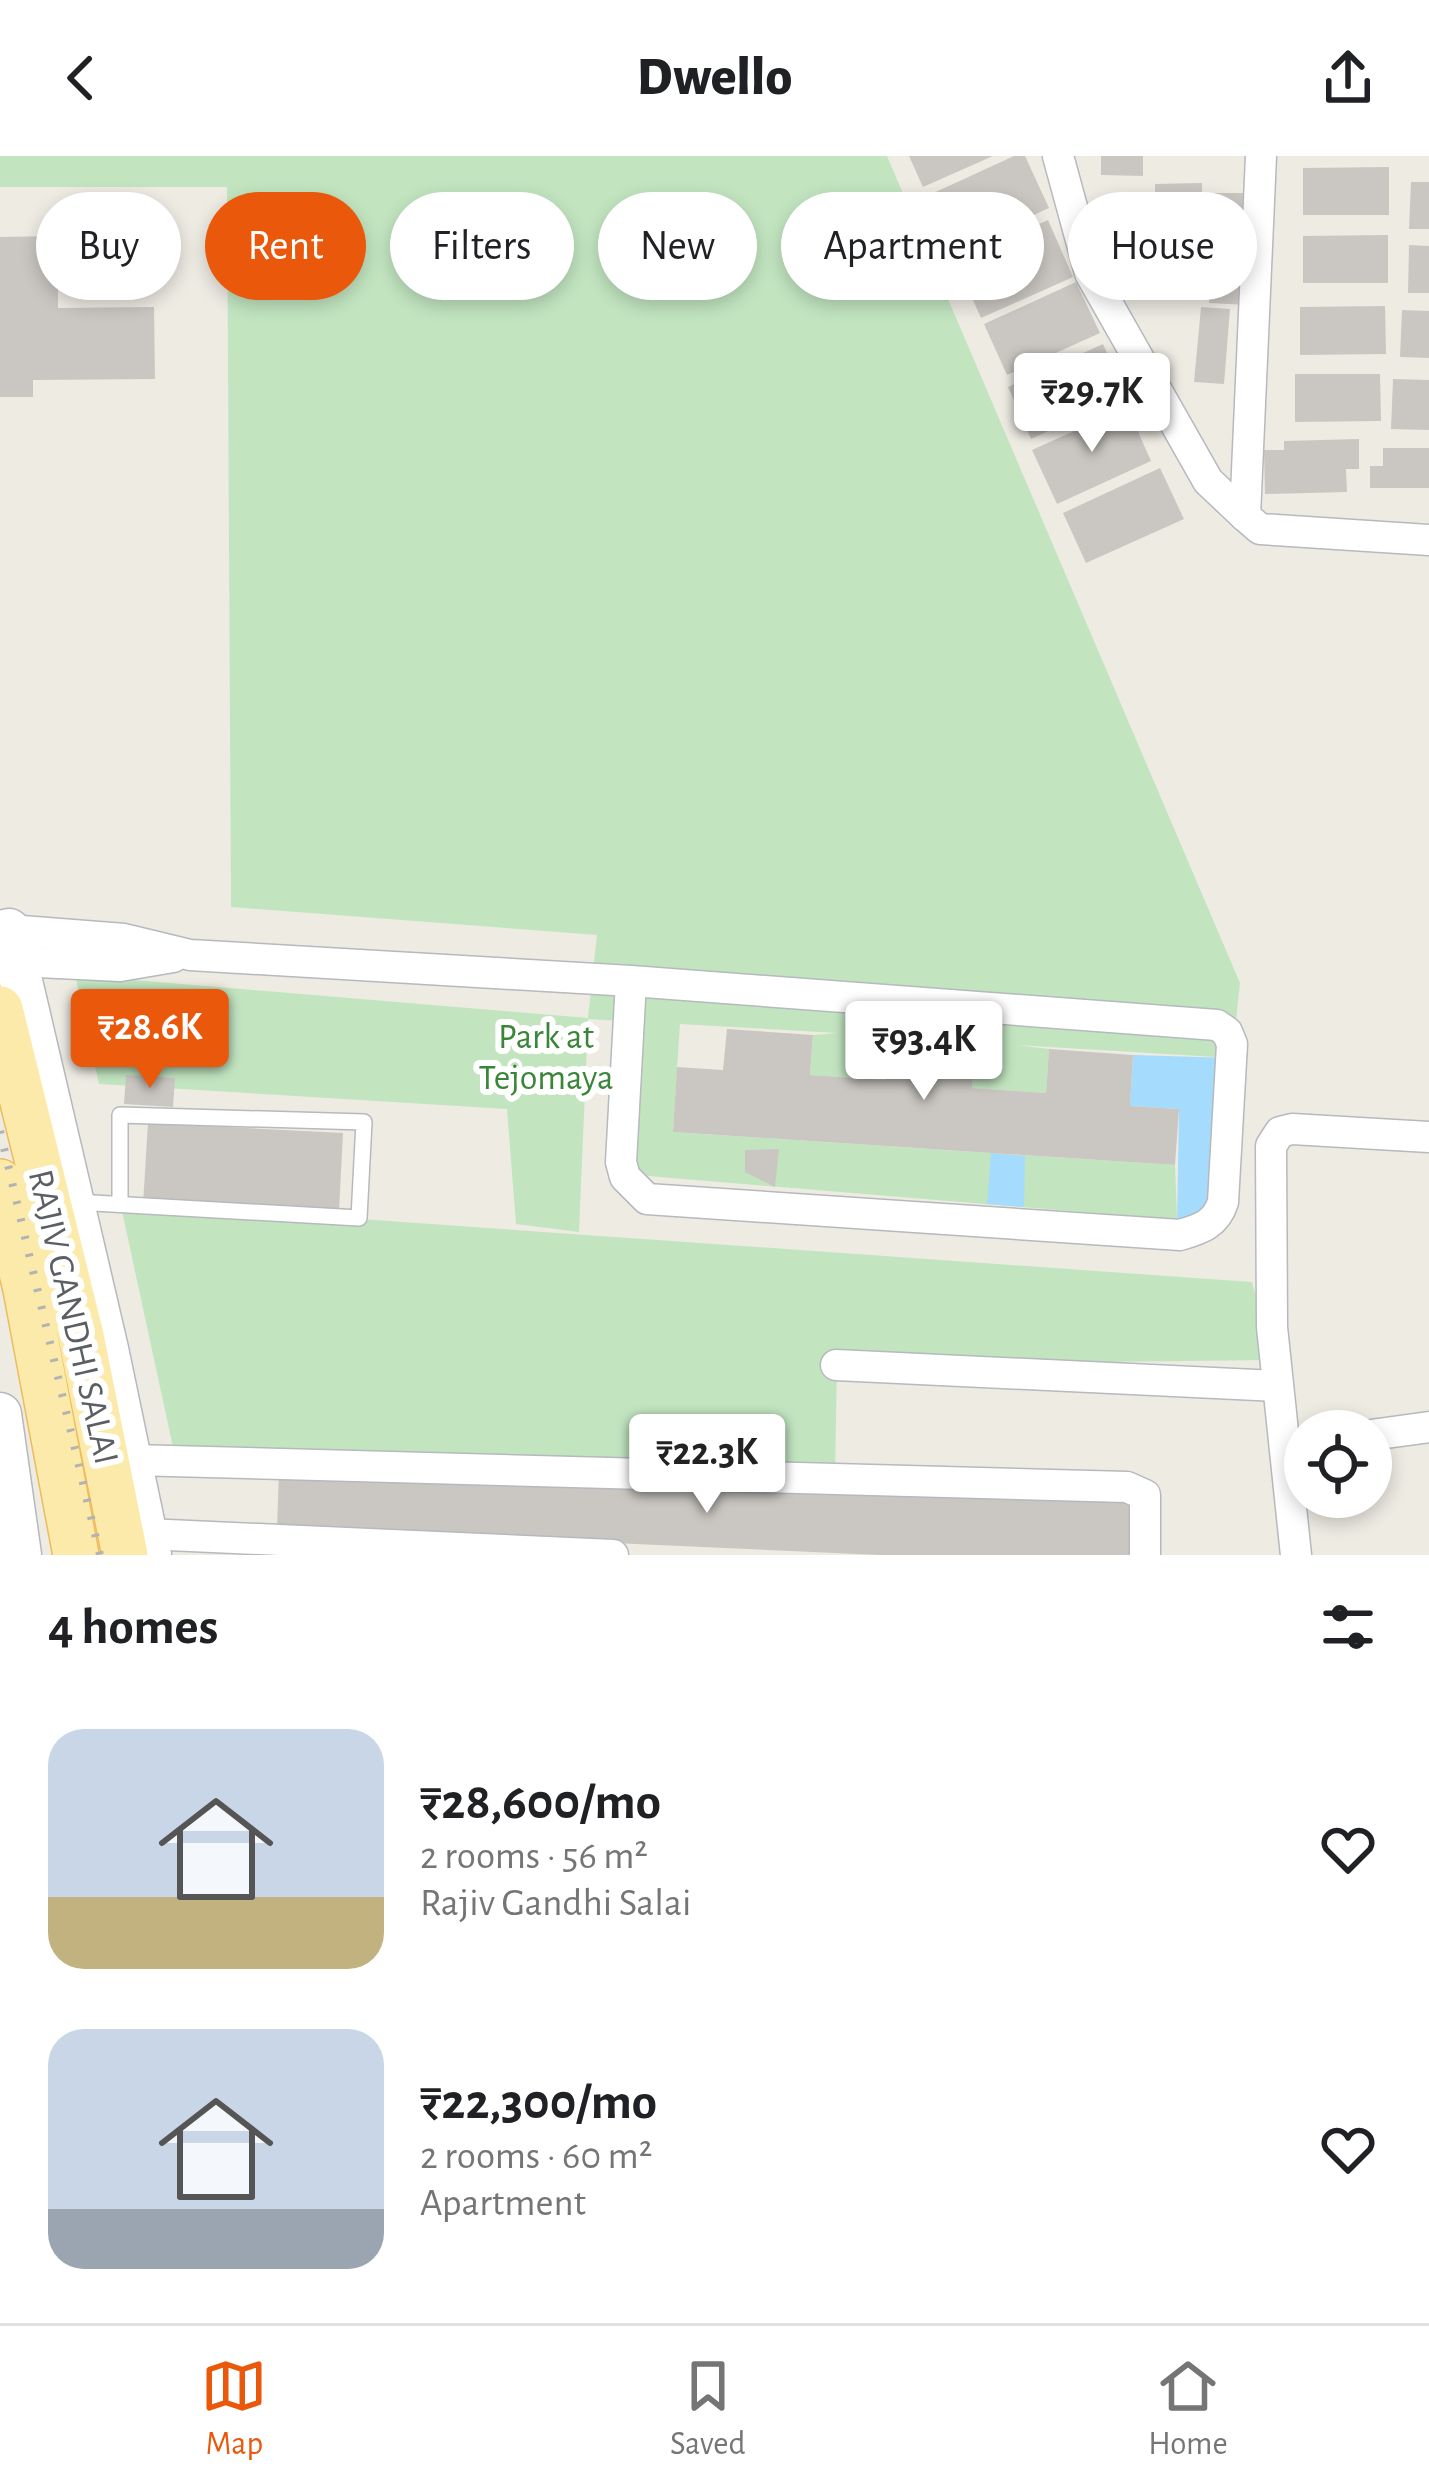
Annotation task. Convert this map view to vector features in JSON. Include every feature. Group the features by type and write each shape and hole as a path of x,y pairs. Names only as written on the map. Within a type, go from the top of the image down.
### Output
{"main road":[{"name":"RAJIV GANDHI SALAI","path":"0,1009 140,1548"},
{"name":"RAJIV GANDHI SALAI","path":"0,1182 26,1289 76,1555"}],"street":[{"path":"1058,156 1090,273 1208,481 1260,529 1429,540"},
{"path":"1245,516 1261,156"},
{"path":"613,1555 140,1548 132,1460 9,941 124,939 190,955 631,981 1216,1025 1227,1032 1232,1044 1219,1215 1203,1229 1180,1235 647,1199 625,1177 621,1162 631,981"},
{"path":"1284,1410 1277,1386 1269,1158 1274,1139 1280,1132 1310,1128 1429,1137"},
{"path":"836,1365 1277,1386"},
{"path":"0,1414 20,1555"},
{"path":"1392,1432 1429,1427"},
{"path":"132,1460 1126,1487 1145,1495 1145,1555"},
{"path":"1295,1518 1296,1555"}],"lane":[{"path":"73,1202 359,1218 364,1122 120,1115 120,1202"}],"green space":[{"name":"Park at Tejomaya","path":"0,156 887,156 902,192 781,192 781,300 948,300 1240,983 1232,1058 1016,1045 1049,1049 1046,1093 972,1088 975,1042 890,1037 886,1080 810,1075 813,1035 837,1033 680,1024 673,1132 1175,1165 1177,1220 636,1175 641,1022 588,1019 579,1232 516,1224 507,1109 99,1084 75,975 588,1018 597,935 231,907 228,300 366,300 366,192 0,187"},
{"path":"120,1202 1252,1282 1274,1360 837,1365 835,1471 173,1447"}],"water":[{"path":"1133,1055 1232,1058 1213,1220 1177,1220 1179,1109 1130,1106"},
{"path":"991,1153 1025,1156 1024,1207 987,1204"}],"building":[{"path":"909,156 993,156 923,187"},
{"path":"1014,156 1025,156 1042,192 936,192"},
{"path":"1101,156 1143,156 1143,176 1101,175"},
{"path":"1389,167 1389,215 1303,215 1303,168"},
{"path":"1411,182 1429,182 1429,229 1409,229"},
{"path":"1202,183 1202,192 1155,192 1155,184"},
{"path":"1048,220 1068,266 1068,279 1044,290 1044,222"},
{"path":"1388,235 1388,283 1303,283 1303,236"},
{"path":"36,236 36,300 58,300 58,308 154,307 155,379 33,380 33,397 0,397 0,237"},
{"path":"1409,245 1429,246 1429,293 1408,293"},
{"path":"1068,286 1068,300 1084,300 1100,333 1007,375 984,324"},
{"path":"973,300 1021,300 981,318"},
{"path":"1209,300 1248,300 1248,305"},
{"path":"1385,306 1386,354 1300,355 1300,307"},
{"path":"1201,307 1230,309 1224,384 1194,382"},
{"path":"1402,310 1429,311 1429,358 1400,357"},
{"path":"1103,344 1126,395 1031,439 1008,387"},
{"path":"1295,374 1380,374 1381,421 1295,422"},
{"path":"1393,379 1429,380 1429,430 1391,429"},
{"path":"1127,407 1151,461 1057,504 1032,450"},
{"path":"1359,439 1359,469 1346,469 1347,492 1265,494 1264,450 1284,450 1284,441"},
{"path":"1383,448 1429,448 1429,488 1370,488 1370,466 1383,466"},
{"path":"1160,468 1184,519 1086,563 1063,513"},
{"path":"727,1029 813,1035 810,1075 886,1080 889,1037 976,1042 972,1088 1046,1093 1049,1049 1133,1055 1130,1106 1179,1109 1175,1165 673,1132 677,1067 723,1070"},
{"path":"126,1075 175,1078 173,1107 124,1104"},
{"path":"148,1123 343,1133 339,1211 143,1204"},
{"path":"779,1149 775,1187 745,1172 745,1150"},
{"path":"279,1471 1135,1500 1133,1555 879,1555 277,1528"}],"railway":[{"path":"0,1131 100,1555"}]}
